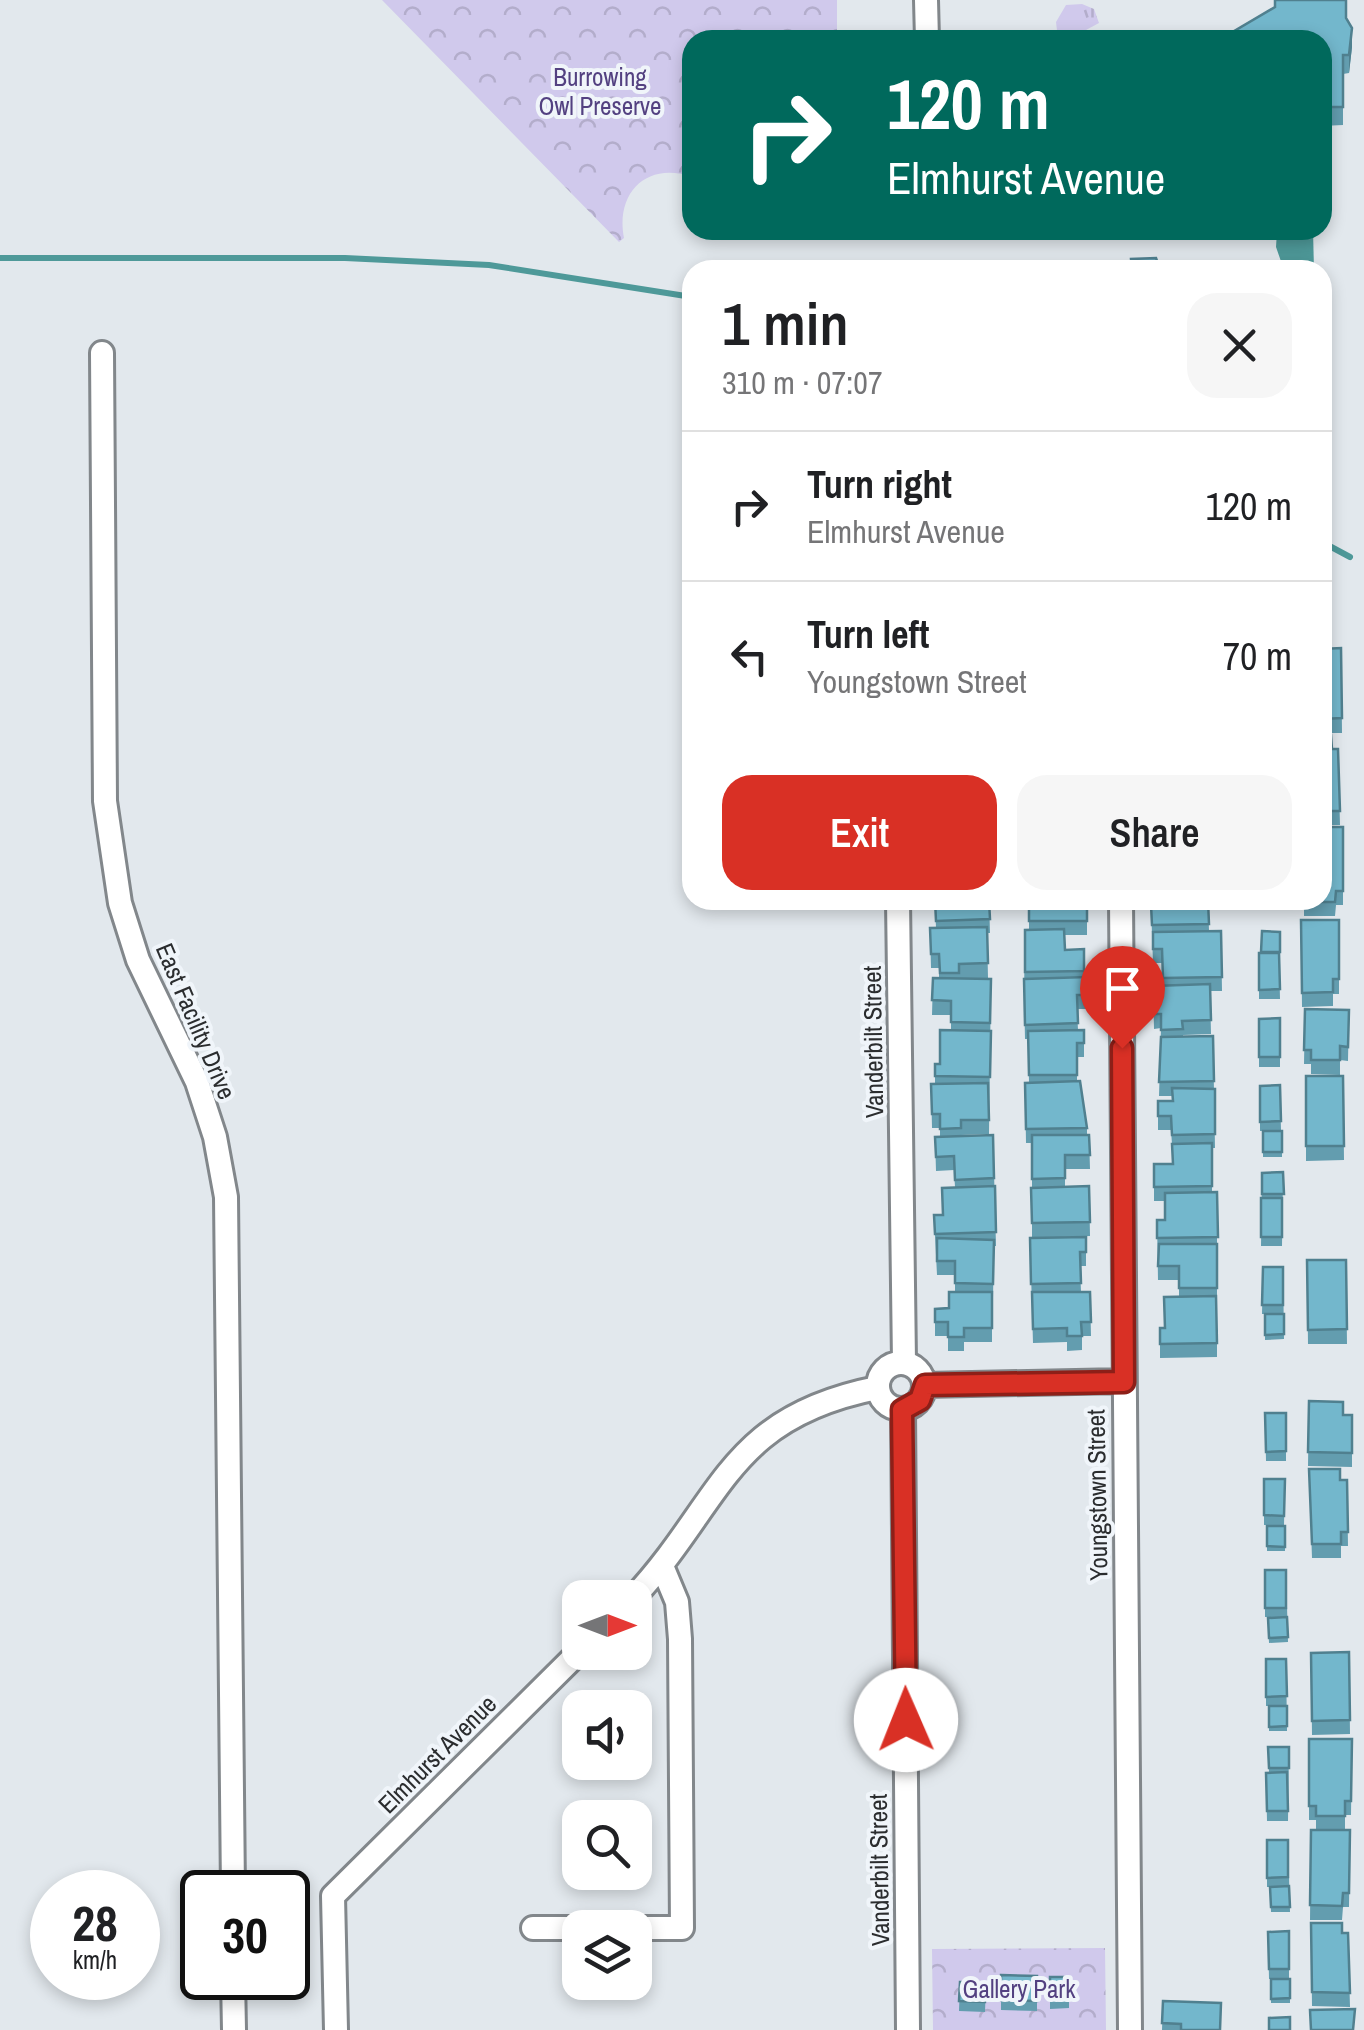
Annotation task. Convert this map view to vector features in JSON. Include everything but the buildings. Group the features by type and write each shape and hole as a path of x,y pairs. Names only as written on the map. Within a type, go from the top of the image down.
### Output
{"street":[{"path":"926,0 927,30"},
{"name":"East Facility Drive","path":"102,353 105,802 110,853 138,960 197,1082 226,1197 233,1870"},
{"name":"Vanderbilt Street","path":"898,910 904,1362"},
{"name":"Youngstown Street","path":"1120,910 1130,2030"},
{"path":"649,1580 718,1480 760,1439 810,1409 877,1388 886,1368 904,1362 918,1368 925,1385 920,1400 902,1410 887,1404 877,1388"},
{"path":"925,1385 1124,1382"},
{"name":"Vanderbilt Street","path":"902,1410 908,2030"},
{"path":"652,1928 682,1928 680,1639 677,1602 662,1566"},
{"name":"Elmhurst Avenue","path":"336,2030 333,1896 562,1669"},
{"path":"533,1928 562,1928"},
{"path":"233,2000 234,2030"}],"green space":[{"name":"Burrowing Owl Preserve","path":"382,0 837,0 837,30 682,30 682,174 662,173 638,184 625,207 624,238 619,242"},
{"path":"1082,4 1094,9 1099,23 1086,30 1057,30 1056,22 1066,5"},
{"name":"Gallery Park","path":"1105,1948 1106,2030 933,2030 932,1949"}],"water":[{"path":"1276,240 1313,240 1314,260 1281,260"}],"waterway":[{"path":"0,258 345,258 489,265 682,295"},
{"path":"1332,547 1350,557"}],"route":[{"path":"906,1720 902,1410 920,1400 925,1385 1124,1382 1122,1048"}]}
